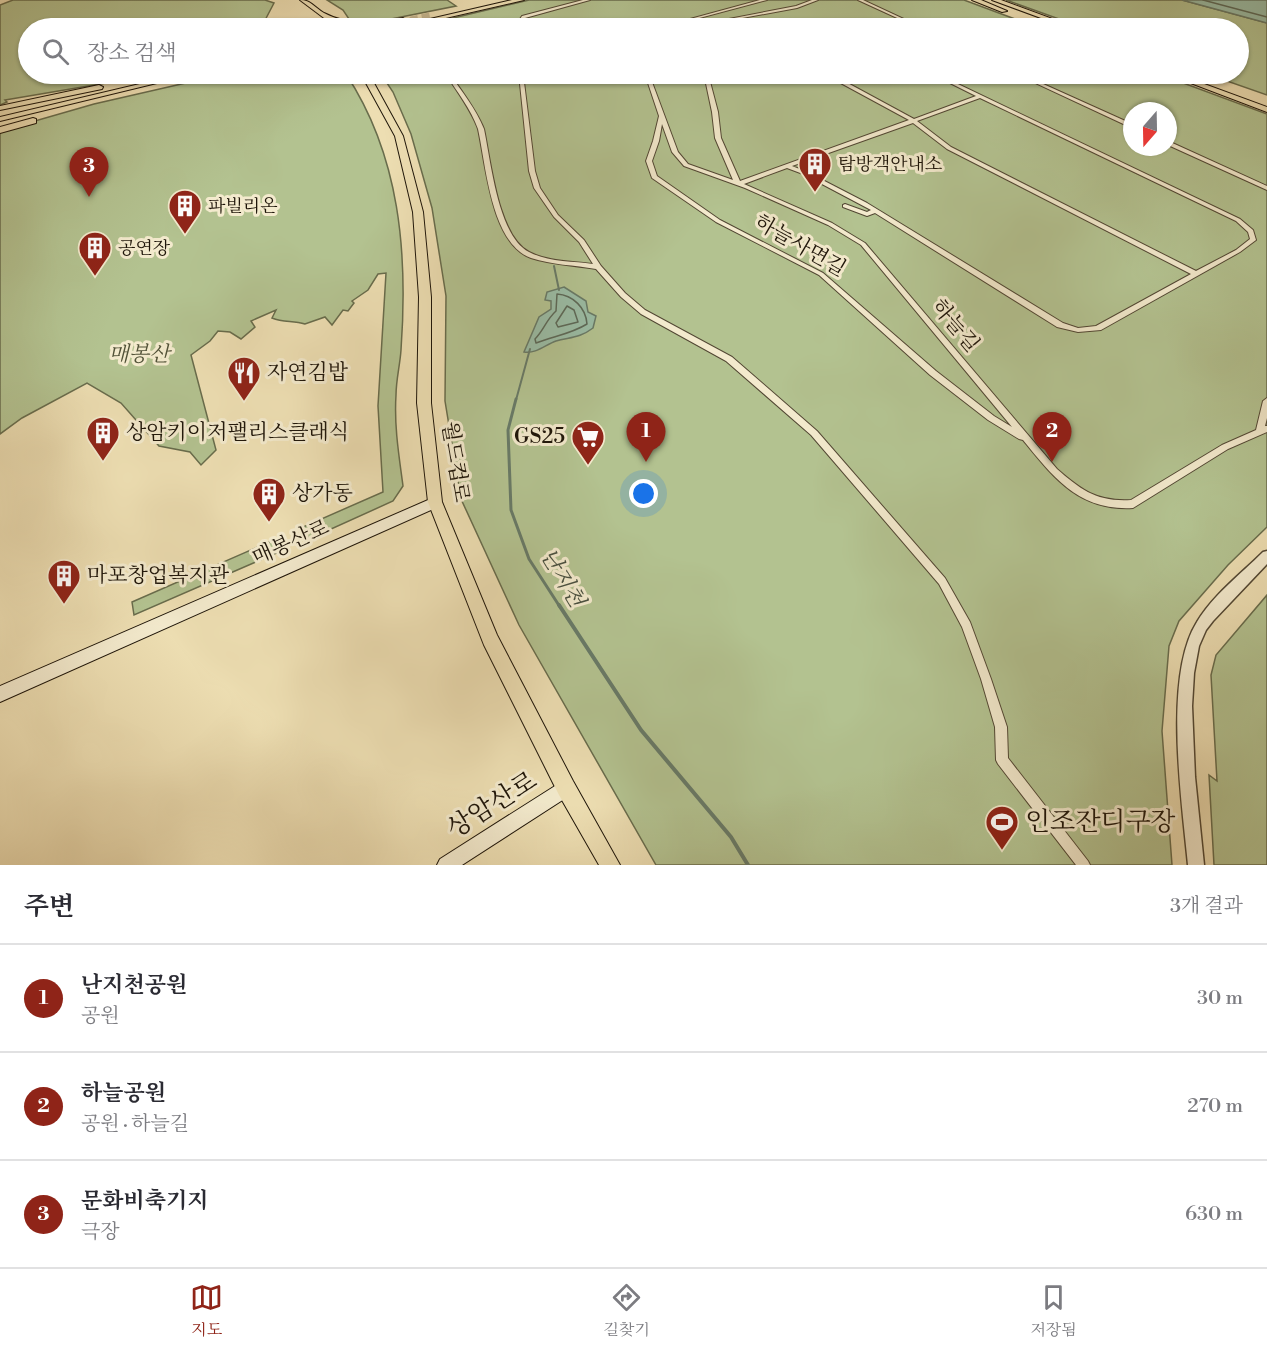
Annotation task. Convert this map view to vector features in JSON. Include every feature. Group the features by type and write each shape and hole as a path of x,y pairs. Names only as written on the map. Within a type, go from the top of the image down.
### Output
{"main road":[{"path":"303,0 333,18"},
{"path":"412,18 490,0"},
{"path":"430,18 500,0"},
{"path":"434,17 511,0"},
{"path":"434,17 520,0"},
{"path":"965,0 1013,14"},
{"path":"975,0 1024,18"},
{"path":"995,0 1045,18"},
{"path":"1006,0 1023,10"},
{"path":"1,114 125,84"},
{"path":"100,94 132,84"},
{"path":"100,94 140,84"},
{"path":"100,94 145,84"},
{"path":"1,114 153,84"},
{"path":"0,130 157,84"},
{"name":"월드컵로","path":"370,84 399,136 418,212 425,297 424,403 435,502 490,639 566,788 610,865"},
{"path":"1198,84 1267,110"},
{"path":"1222,84 1267,100"},
{"name":"매봉산로","path":"0,694 435,502"},
{"name":"상암산로","path":"446,865 566,788"}],"street":[{"path":"522,18 588,0"},
{"path":"697,18 765,0"},
{"path":"738,18 797,7 816,0"},
{"path":"860,0 899,18"},
{"path":"454,84 480,128 490,182 511,239 524,252 542,259 598,267"},
{"path":"522,84 532,171 537,188 556,216 582,241 598,267 623,295 643,312 729,359 813,434 942,581 966,625 986,679 1001,727 1002,760 1084,865"},
{"name":"하늘길","path":"650,84 675,152 686,165 738,184 830,225 863,244 1028,440 1073,488 1091,498 1116,505 1133,504 1225,447 1263,430"},
{"path":"708,84 718,138 738,184 982,96"},
{"path":"846,84 914,121 949,148 1195,273"},
{"path":"786,166 806,173 875,211 1060,325 1078,330 1098,328 1238,251 1253,240 1251,231 1238,220 956,84"},
{"path":"1040,84 1123,122"},
{"name":"하늘사면길","path":"661,114 658,134 649,161 654,177 718,221 821,274 933,373 991,418 1028,440"},
{"path":"1177,146 1267,188"},
{"path":"845,206 867,214 875,211"},
{"path":"1263,430 1267,401"},
{"path":"1196,865 1184,738 1190,652 1200,627 1267,556"}],"green space":[{"path":"13,0 265,0 274,3 266,18 18,18 18,84 100,84 5,100 7,102 0,105 0,5"},
{"path":"327,0 447,0 456,6 396,18 348,18 343,10"},
{"path":"529,0 964,0 1012,18 453,18"},
{"path":"1006,0 1182,0 1249,18 1056,18"},
{"path":"1249,18 1267,23 1267,95 1236,84 1249,84"},
{"name":"매봉산","path":"181,84 352,84 364,105 378,138 389,172 401,242 403,314 396,389 396,418 403,486 393,501 309,539 303,527 383,492 378,406 386,273 378,274 368,290 352,301 354,303 348,311 343,310 332,325 325,317 305,324 276,320 272,318 276,310 251,321 255,327 241,339 230,332 218,331 210,341 191,355 216,450 201,465 190,452 159,446 121,403 87,383 22,418 0,434 0,131 94,104"},
{"path":"388,84 1186,84 1267,114 1267,527 1228,565 1179,621 1169,646 1162,731 1172,865 656,865 519,625 461,499 445,401 446,296 432,208 411,134"},
{"path":"283,536 286,546 281,551 134,615 132,602"},
{"path":"1267,595 1267,865 1214,865 1209,775 1217,781 1211,675 1216,655"}],"water":[{"path":"1182,0 1267,0 1267,23"},
{"path":"564,287 586,301 588,312 596,316 593,328 536,350 524,352 539,317 551,309 551,301 545,300 547,292"}],"waterway":[{"name":"난지천","path":"554,266 559,290"},
{"name":"난지천","path":"516,400 530,349"},
{"name":"난지천","path":"516,399 508,430 511,510 529,559 560,607"},
{"name":"난지천","path":"559,605 641,730 731,837 748,865"}],"tunnel":[{"path":"422,18 432,16"}],"place":[{"name":"탐방객안내소","path":"815,193"},
{"name":"문화비축기지","path":"89,197"},
{"name":"파빌리온","path":"185,235"},
{"name":"공연장","path":"95,277"},
{"name":"자연김밥","path":"244,402"},
{"name":"상암키이저팰리스클래식","path":"103,462"},
{"name":"난지천공원","path":"646,462"},
{"name":"하늘공원","path":"1052,462"},
{"name":"GS25","path":"588,466"},
{"name":"상가동","path":"269,523"},
{"name":"마포창업복지관","path":"64,605"},
{"name":"인조잔디구장","path":"1002,851"}]}
